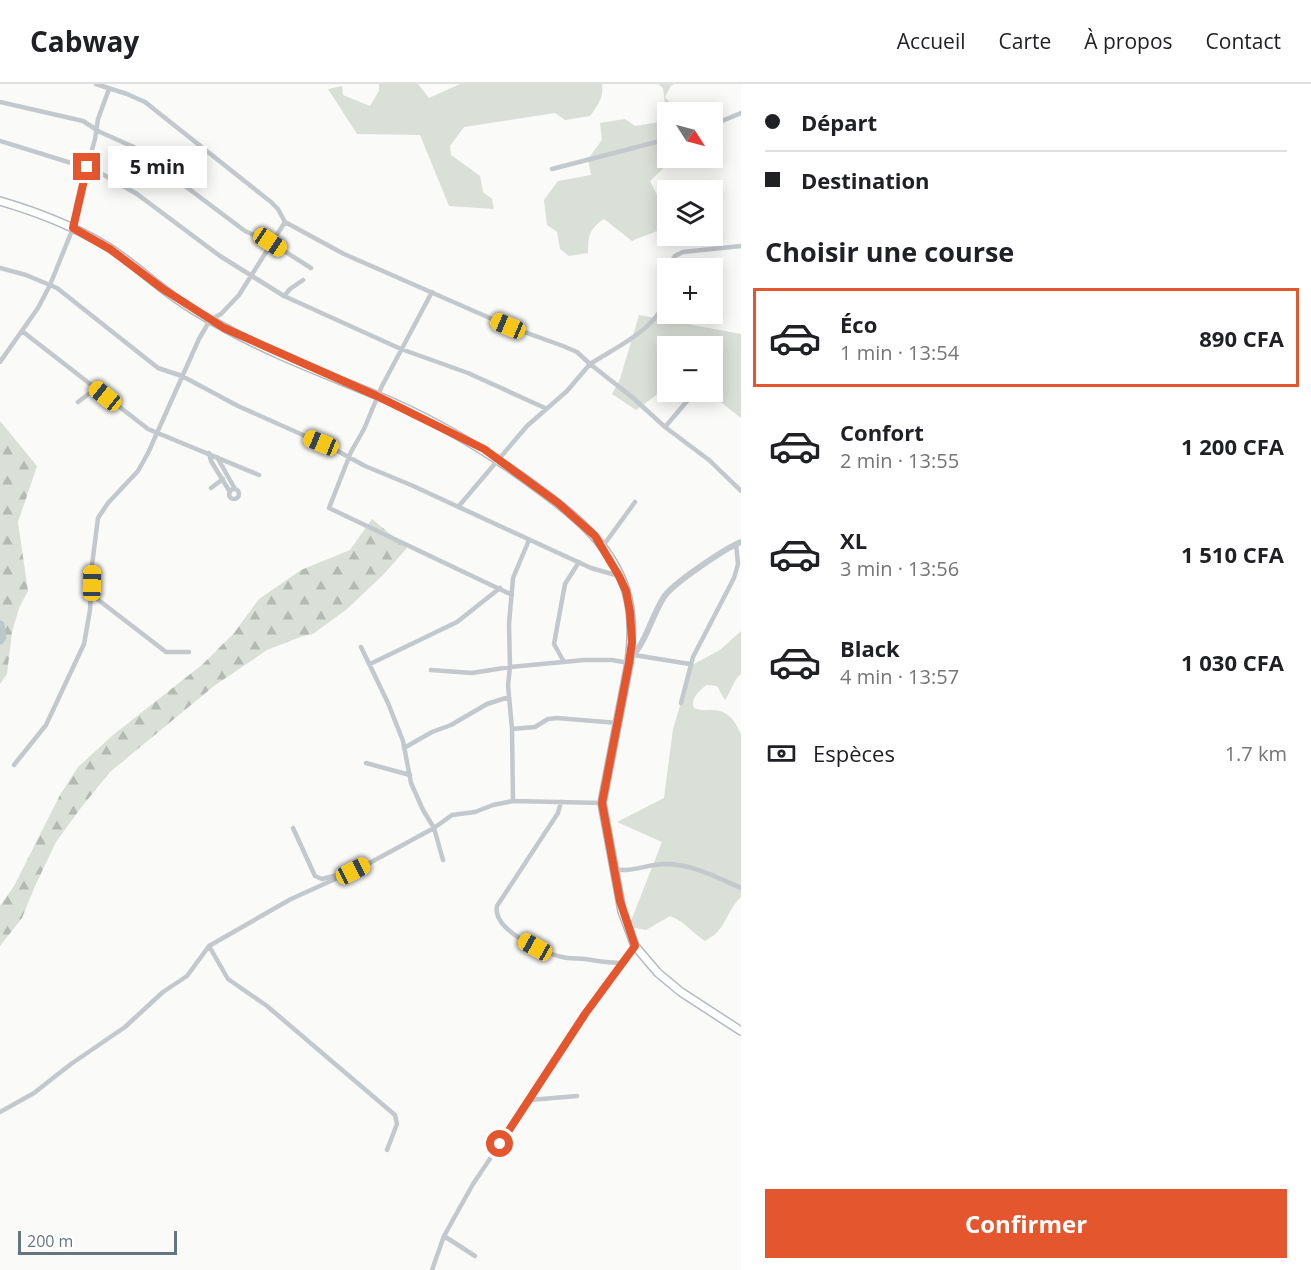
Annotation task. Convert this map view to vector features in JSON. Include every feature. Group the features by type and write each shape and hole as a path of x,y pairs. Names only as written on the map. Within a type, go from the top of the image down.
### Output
{"main road":[{"path":"0,201 42,214 73,228 110,249 163,289 210,320 459,435 499,460 569,512 595,536 603,546 626,591 630,612 631,659 602,803 622,911 635,946 649,963 669,983 741,1031"}],"street":[{"path":"96,84 145,102 173,122 271,202 285,222 344,254 508,326 577,352 665,427 709,460 741,491"},
{"path":"0,362 50,285 73,228 96,129 109,89"},
{"path":"0,102 83,121 152,157 177,180 245,231 270,242 311,268"},
{"path":"723,120 741,113"},
{"path":"0,141 87,167 137,194 219,256 284,296 401,349 468,373 545,408"},
{"path":"552,169 657,142"},
{"path":"14,765 46,725 77,663 88,632 92,565 100,513 138,471 210,320 221,314 239,295 270,242 285,222"},
{"path":"673,258 683,252 741,246"},
{"path":"0,268 50,285 158,368 182,376 238,406 591,568 619,576"},
{"path":"284,296 303,280"},
{"path":"432,292 377,396 329,508 512,595"},
{"path":"458,507 527,426 567,391 590,364 643,330 657,313"},
{"path":"22,331 148,429 259,475"},
{"path":"78,402 95,388"},
{"path":"665,427 686,402"},
{"path":"209,453 232,498 238,497 238,490 235,489 216,456"},
{"path":"211,488 223,479"},
{"path":"230,492 235,489"},
{"path":"603,546 635,502"},
{"path":"513,801 512,729 508,685 509,624 513,578 529,540"},
{"path":"631,659 645,639 665,597 672,588 739,543"},
{"path":"681,703 690,664 734,578 738,564 739,543"},
{"path":"564,663 554,644 565,584 579,561"},
{"path":"370,664 457,622 500,588"},
{"path":"92,595 166,652 189,652"},
{"path":"361,647 404,741 415,794 434,828 443,860"},
{"path":"431,670 472,673 510,667 631,659 690,664"},
{"path":"404,747 451,725 487,704 509,697"},
{"path":"512,729 535,727 548,719 557,718 618,723"},
{"path":"366,763 410,775"},
{"path":"0,1112 34,1093 125,1027 163,992 187,975 209,946 291,899 353,871 434,828 452,815 475,812 513,801 602,803"},
{"path":"561,802 558,813 497,906 498,915 511,932 535,947 560,957 622,963"},
{"path":"293,828 312,873 318,878 353,871"},
{"path":"614,869 623,871 652,865 683,865 693,867 741,888"},
{"path":"209,946 228,979 282,1018 395,1115 397,1124 387,1150"},
{"path":"432,1270 444,1236 473,1184 585,1014 635,946"},
{"path":"529,1100 577,1096"},
{"path":"444,1236 475,1256"}],"green space":[{"path":"379,84 418,84 429,98 460,84 602,84 602,93 600,101 590,116 565,120 555,113 464,127 450,146 451,155 480,176 483,192 492,199 494,209 449,206 420,135 357,134 328,89 342,86 343,95 370,106 379,91"},
{"path":"658,84 674,84 665,97 669,102 665,102 663,88"},
{"path":"625,119 635,126 657,122 657,168 664,168 650,181 657,195 657,230 632,241 604,219 590,233 588,253 569,256 560,249 557,232 547,225 544,200 558,181 591,175 588,159 602,140 600,123"},
{"path":"639,315 657,318 657,324 687,324 741,334 741,418 721,402 723,402 723,336 657,336 657,394 636,410 612,394 620,379"},
{"path":"0,421 37,466 18,522 28,591 19,608 12,632 7,674 0,684"},
{"path":"372,519 407,548 383,575 347,609 313,634 267,650 214,686 110,772 56,842 22,918 0,946 0,906 14,886 60,795 78,767 113,735 203,664 234,633 259,599 301,570 350,550"},
{"path":"741,631 741,674 727,697 725,700 717,686 706,685 696,695 693,704 697,709 723,712 734,721 741,734 741,897 718,932 705,941 670,916 646,930 635,928 627,931 662,842 617,822 664,798 673,729 692,665 720,650"}],"waterway":[{"path":"0,625 2,637 0,640"}],"route":[{"path":"87,167 73,228 110,249 163,289 224,328 377,396 484,449 569,512 595,536 603,546 626,591 632,642 602,803 620,901 635,946 585,1014 500,1144"}]}
